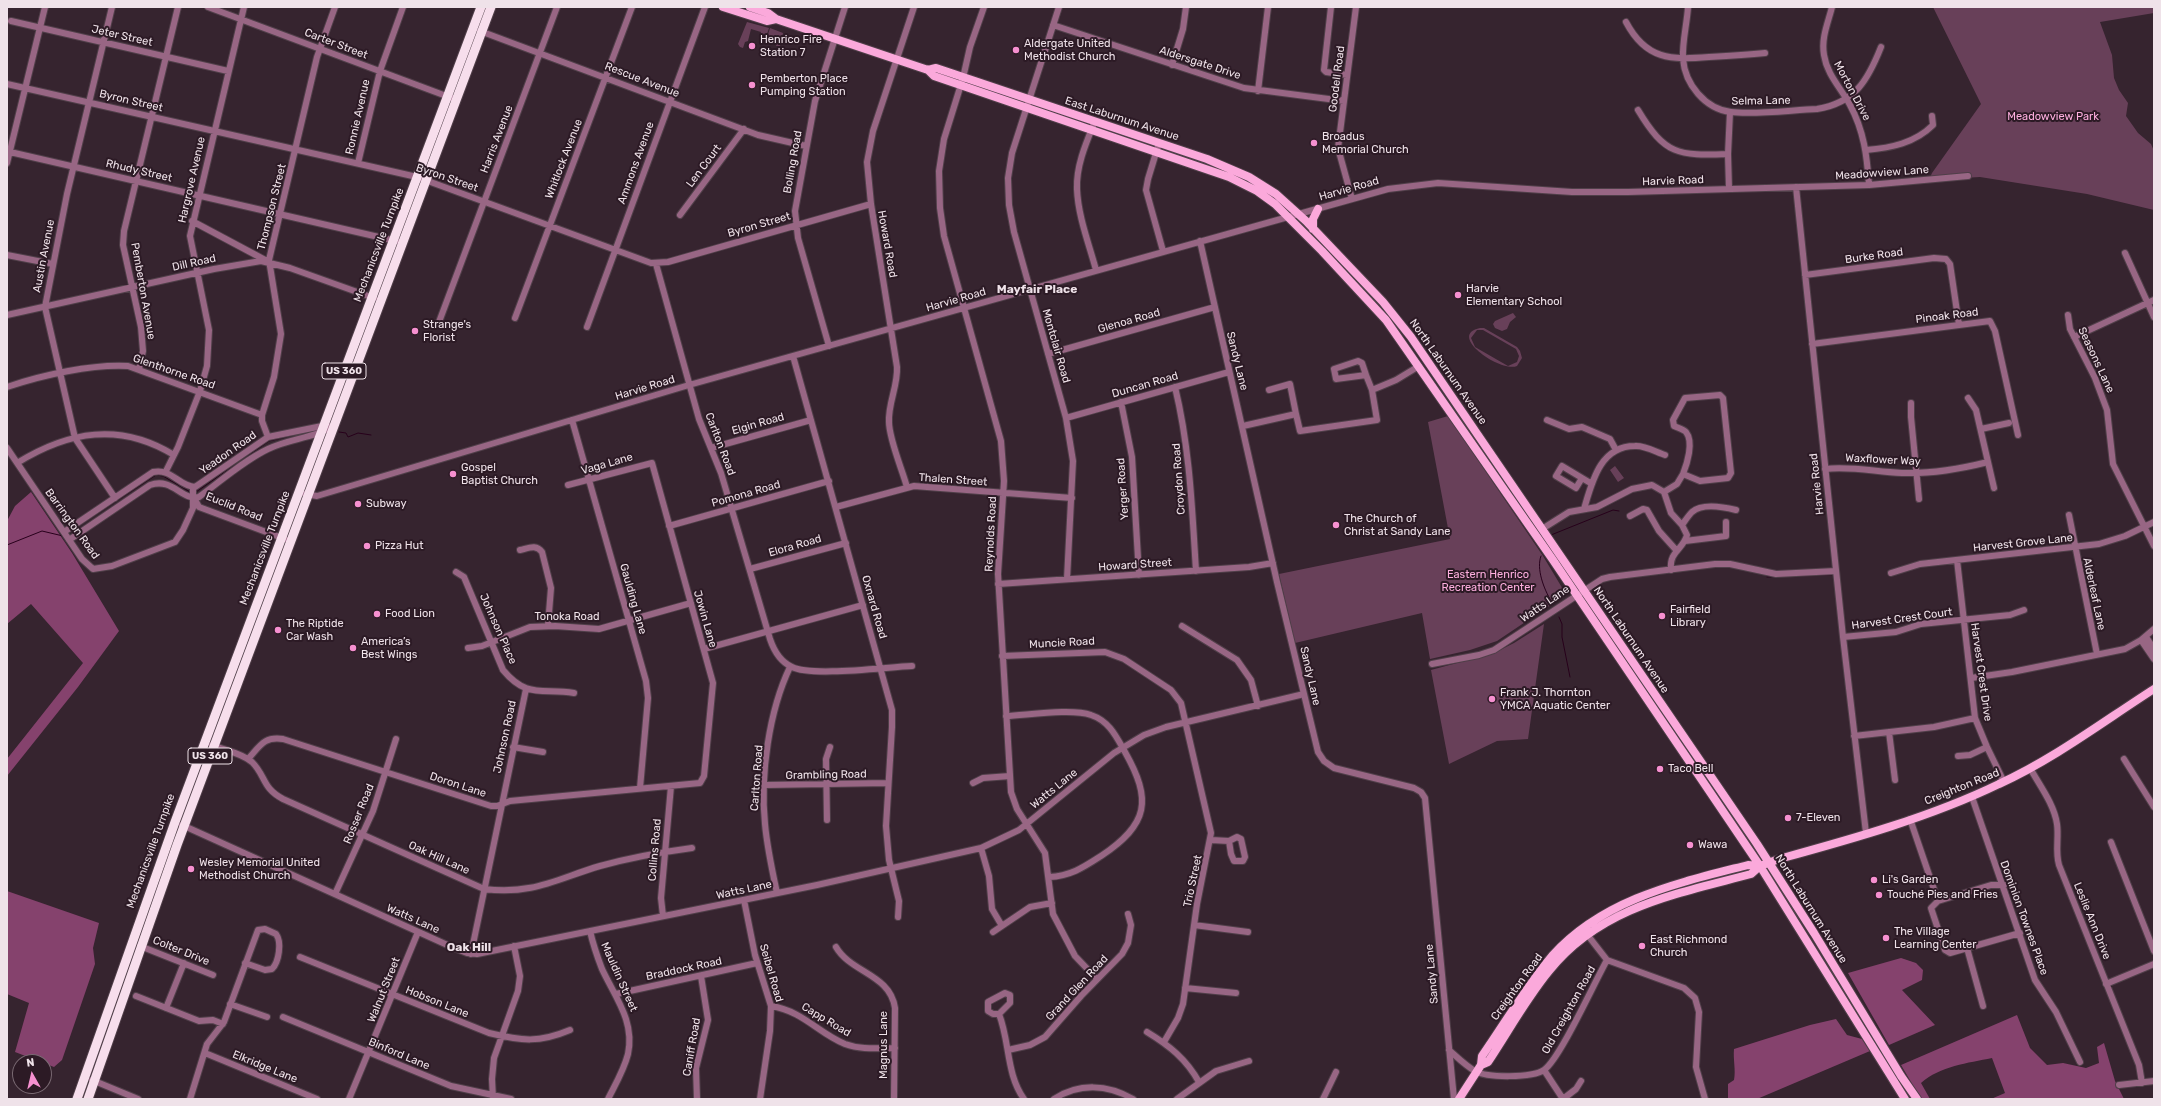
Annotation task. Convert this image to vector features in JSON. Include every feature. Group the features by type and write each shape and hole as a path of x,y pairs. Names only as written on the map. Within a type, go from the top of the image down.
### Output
{"highway":[{"name":"Mechanicsville Turnpike","path":"77,1099 175,822 481,7"},
{"name":"Mechanicsville Turnpike","path":"88,1099 140,946 184,826 491,7"}],"main road":[{"name":"East Laburnum Avenue","path":"723,7 767,21 776,19"},
{"name":"East Laburnum Avenue","path":"750,7 768,13 776,19 931,73 936,68 962,81 1027,104 1092,130 1229,177 1257,191 1288,217"},
{"name":"East Laburnum Avenue","path":"1027,104 1095,121 1241,173 1276,194 1298,214"},
{"path":"1313,229 1313,219 1318,208"},
{"name":"North Laburnum Avenue","path":"1298,214 1395,317 1584,590 1769,863 1901,1076 1917,1099"},
{"name":"North Laburnum Avenue","path":"1288,217 1377,309 1419,366 1760,866 1905,1099"},
{"name":"Creighton Road","path":"1459,1099 1478,1068 1488,1062 1549,971 1585,932 1627,902 1664,887 1748,865 1760,866 1910,819 1972,797 2030,768 2154,689"}],"street":[{"path":"7,163 45,7"},
{"name":"Austin Avenue","path":"112,7 74,166 45,307 59,374 75,438 115,498"},
{"name":"Pemberton Avenue","path":"139,369 143,351 142,327 123,245 124,231 178,7"},
{"name":"Carter Street","path":"208,7 457,100"},
{"name":"Hargrove Avenue","path":"166,472 200,391 207,366 209,330 196,273 190,236 192,221 244,7"},
{"name":"Thompson Street","path":"262,415 274,377 281,334 269,262 320,48 335,7"},
{"name":"Ronnie Avenue","path":"358,163 380,71 403,7"},
{"name":"Harris Avenue","path":"439,322 557,7"},
{"name":"Whitlock Avenue","path":"515,318 632,7"},
{"name":"Ammons Avenue","path":"587,327 704,7"},
{"name":"Bolling Road","path":"829,346 796,225 795,211 815,101 845,7"},
{"name":"Howard Road","path":"907,487 889,422 890,404 898,374 892,328 867,179 868,154 873,131 914,7"},
{"name":"Reynolds Road","path":"984,7 970,47 962,81 944,139 939,171 940,208 944,236 1000,441 1003,493 998,584 1011,792 1015,804 1026,824 1045,852 1053,914 1075,956 1097,979"},
{"name":"Montclair Road","path":"1059,7 1012,153 1008,178 1009,205 1014,232 1066,418 1073,461 1067,579"},
{"path":"1172,65 1183,29 1186,7"},
{"path":"1258,91 1268,7"},
{"path":"1331,7 1324,70 1326,72 1347,75"},
{"name":"Goodell Road","path":"1352,198 1338,148 1356,7"},
{"name":"Selma Lane","path":"1688,7 1683,58 1686,73 1698,94 1709,103 1730,112 1817,110 1830,106 1846,98 1864,83 1881,47"},
{"name":"Morton Drive","path":"1832,7 1824,38 1824,54 1830,74 1846,98 1862,133 1866,150 1869,185"},
{"name":"Jeter Street","path":"10,21 228,71"},
{"path":"1626,22 1635,37 1646,48 1662,56 1683,58 1765,53"},
{"name":"Aldersgate Drive","path":"1053,25 1236,86 1258,91 1344,101"},
{"name":"Rescue Avenue","path":"473,28 744,129 806,146"},
{"name":"Byron Street","path":"7,84 417,177 656,264 871,204"},
{"path":"1638,110 1650,131 1672,150 1693,155 1728,154"},
{"path":"1729,189 1728,154 1730,112"},
{"path":"1866,150 1900,145 1914,139 1933,125 1932,116"},
{"path":"1095,121 1079,168 1077,190 1080,212 1096,270"},
{"name":"Len Court","path":"680,215 744,129"},
{"path":"1159,143 1148,178 1146,190 1163,251"},
{"name":"Rhudy Street","path":"10,152 403,243"},
{"name":"Meadowview Lane","path":"1796,187 1869,185 1968,176"},
{"name":"Harvie Road","path":"308,496 317,496 689,385 1352,198 1407,185 1438,183 1592,193 1796,187 1843,638 1866,833"},
{"path":"192,221 269,262"},
{"name":"Sandy Lane","path":"1200,241 1316,745 1324,761 1345,772 1414,788 1421,792 1425,798 1454,1099"},
{"path":"2125,253 2154,317"},
{"path":"7,255 53,264"},
{"name":"Burke Road","path":"1805,275 1934,258 1946,259 1950,264 1959,325"},
{"name":"Dill Road","path":"7,315 244,263 269,262 372,297 381,302"},
{"name":"Carlton Road","path":"656,264 699,419 721,473 767,631"},
{"path":"2074,337 2154,300"},
{"name":"Glenoa Road","path":"1048,354 1215,307"},
{"name":"Seasons Lane","path":"2068,315 2069,326 2104,399 2108,419 2110,452 2113,464 2154,546"},
{"name":"Pinoak Road","path":"1812,344 1988,321 1993,324 2018,435"},
{"name":"Oxnard Road","path":"793,356 890,701 892,721 886,826 892,869 899,901 898,918"},
{"path":"1269,390 1290,384 1300,431 1377,420 1372,390 1366,375 1360,361 1333,370 1337,379 1366,375"},
{"name":"Glenthorne Road","path":"7,387 59,374 110,365 139,369 262,415"},
{"path":"1372,390 1401,378 1419,366"},
{"name":"Duncan Road","path":"1066,418 1230,372"},
{"name":"Croydon Road","path":"1175,387 1185,427 1196,571"},
{"path":"1664,492 1677,484 1683,474 1689,458 1688,437 1686,432 1674,426 1674,417 1685,398 1720,395 1724,398 1732,471 1730,475 1725,478 1700,482 1683,474"},
{"path":"1968,398 1976,410 1994,488"},
{"name":"Yerger Road","path":"1121,402 1132,457 1139,575"},
{"path":"1911,403 1919,499"},
{"path":"1242,426 1296,414"},
{"path":"262,415 262,421 268,438"},
{"name":"Gaulding Lane","path":"572,420 648,691 640,788"},
{"name":"Elgin Road","path":"711,448 811,420"},
{"path":"1547,420 1569,429 1582,427 1610,439 1616,450"},
{"path":"1981,429 2009,423"},
{"name":"Yeadon Road","path":"166,472 193,487 202,483 268,438 324,424 334,425"},
{"name":"Yeadon Road","path":"194,498 267,449 291,440 321,434 334,425"},
{"path":"17,463 53,444 75,438 104,433 120,434 162,447 174,455"},
{"path":"1584,509 1597,469 1616,450 1636,445 1665,456"},
{"name":"Barrington Road","path":"7,448 89,567 99,569 112,566 175,542 185,526 193,508 193,487"},
{"name":"Waxflower Way","path":"1825,469 1849,467 1896,473 1916,473 1954,469 1988,462"},
{"name":"Vaga Lane","path":"568,485 652,463"},
{"name":"Jowin Lane","path":"652,463 704,649 713,691 704,776 700,783"},
{"path":"64,532 153,472 166,472"},
{"path":"1582,478 1592,484"},
{"name":"Pomona Road","path":"669,526 829,481"},
{"path":"69,540 139,491 156,483 169,484 194,498"},
{"path":"1542,529 1569,512 1597,507 1632,489 1652,485 1664,492 1671,513 1682,525 1687,535 1685,541 1671,560 1671,570"},
{"name":"Thalen Street","path":"836,507 907,487 1072,498"},
{"path":"299,492 308,496"},
{"name":"Euclid Road","path":"194,498 199,507 291,542"},
{"path":"1682,525 1691,513 1696,510 1716,506 1736,510"},
{"path":"1630,516 1643,509 1647,510 1659,531 1677,550"},
{"name":"Alderleaf Lane","path":"2069,515 2074,547 2097,654"},
{"path":"1685,541 1726,536 1726,522"},
{"name":"Harvest Grove Lane","path":"1891,573 1911,566 2107,542 2154,522"},
{"name":"Elora Road","path":"750,569 846,543"},
{"path":"520,550 534,547 542,552 551,588 548,626"},
{"name":"Harvest Crest Drive","path":"1957,560 1975,718 2004,782"},
{"name":"Howard Street","path":"998,584 1249,567 1273,563"},
{"name":"Watts Lane","path":"1432,664 1479,655 1494,650 1596,582 1610,577 1730,564 1776,574 1836,572"},
{"name":"Johnson Place","path":"456,572 464,578 503,670 517,684 526,689"},
{"name":"Tonoka Road","path":"468,648 482,646 530,627 548,626 595,629 629,621 690,603"},
{"path":"704,649 863,605"},
{"name":"Harvest Crest Court","path":"1843,638 1896,632 1921,624 2010,615 2024,610"},
{"path":"1182,626 1237,660 1246,670 1251,680 1258,706"},
{"path":"1971,678 2012,672 2125,648 2144,639 2154,629"},
{"path":"767,631 776,653 790,667 813,672 912,666"},
{"path":"2144,639 2154,649"},
{"path":"2144,639 2154,659"},
{"name":"Muncie Road","path":"1002,656 1093,651 1114,654 1124,658 1171,690 1181,703 1186,722"},
{"name":"Carlton Road","path":"776,893 766,833 765,785 773,719 782,685 790,667"},
{"path":"526,689 574,693"},
{"name":"Johnson Road","path":"471,954 526,689"},
{"name":"Watts Lane","path":"175,822 418,932 471,954 744,900 892,869 981,848 1008,836 1026,824 1122,747 1151,732 1186,722 1304,694"},
{"path":"1006,716 1086,713 1107,724 1122,747 1141,784 1142,806 1136,824 1118,844 1081,869 1068,875 1049,877"},
{"path":"1854,736 1934,727 1975,718"},
{"name":"Trio Street","path":"1164,1042 1179,1015 1185,988 1194,925 1211,840 1208,814 1186,722"},
{"path":"1890,732 1895,780"},
{"name":"Doron Lane","path":"248,759 266,740 273,737 491,806 510,801 579,796 640,788 700,783"},
{"name":"Rosser Road","path":"335,894 373,811 396,739"},
{"path":"205,743 248,759"},
{"path":"513,747 543,752"},
{"path":"827,820 826,759 830,747"},
{"path":"1958,756 1970,755 1987,747"},
{"name":"Oak Hill Lane","path":"248,759 254,764 267,787 274,794 484,889 504,890 534,888 555,883 599,866 692,848"},
{"path":"2124,759 2154,807"},
{"name":"Leslie Ann Drive","path":"2030,768 2055,815 2057,830 2056,853 2059,865 2139,1065 2142,1083"},
{"path":"973,783 983,778 1010,776"},
{"name":"Grambling Road","path":"765,785 888,783"},
{"name":"Collins Road","path":"664,916 661,898 671,786"},
{"name":"Dominion Townes Place","path":"1972,797 2000,880 2004,885 2035,980 2056,1012 2080,1062"},
{"path":"1910,819 1938,901"},
{"path":"1211,840 1229,841"},
{"path":"2111,842 2154,951"},
{"path":"981,848 989,876 990,905 1002,926"},
{"path":"2004,885 1991,885 1938,901 1931,908 1945,950 1950,953 2020,933"},
{"name":"Seibel Road","path":"744,900 757,963 771,1006 770,1031 760,1099"},
{"path":"993,932 1030,907 1052,903"},
{"name":"Grand Glen Road","path":"1008,1050 1030,1045 1045,1037 1097,979 1122,954 1128,943 1131,925 1128,914"},
{"path":"1194,925 1248,932"},
{"path":"190,1099 208,1042 223,1024 258,930 262,928 276,934 279,942 276,963 272,969 265,970 246,963"},
{"name":"Mauldin Street","path":"590,931 598,958 626,1016 629,1042 624,1066 608,1099"},
{"name":"Walnut Street","path":"349,1099 418,932"},
{"path":"1585,932 1608,960 1684,988 1695,998 1699,1012 1696,1067 1705,1099"},
{"name":"Colter Drive","path":"140,946 213,975"},
{"path":"493,1097 492,1068 518,991 520,976 514,946"},
{"name":"Magnus Lane","path":"836,947 842,956 876,978 890,991 895,1008 894,1099"},
{"path":"1967,948 1983,1006"},
{"name":"Hobson Lane","path":"300,956 466,1025 502,1036 534,1040 551,1037 570,1030"},
{"name":"Old Creighton Road","path":"1478,1068 1499,1076 1524,1076 1544,1070 1558,1052 1608,960"},
{"name":"Braddock Road","path":"616,994 757,963"},
{"path":"166,1008 184,964"},
{"path":"2106,984 2154,964"},
{"name":"Caniff Road","path":"697,1099 696,1068 708,1020 701,976"},
{"path":"1185,988 1236,993"},
{"path":"136,996 199,1021 213,1020 223,1024"},
{"path":"230,1004 267,1017"},
{"name":"Capp Road","path":"771,1006 792,1011 832,1037 850,1046 866,1048 894,1048"},
{"path":"999,1014 1006,1032 1013,1077 1024,1099"},
{"name":"Binford Lane","path":"283,1017 451,1086 493,1097 511,1099"},
{"path":"1147,1032 1180,1054 1199,1082"},
{"path":"1449,1050 1478,1068"},
{"name":"Elkridge Lane","path":"205,1053 317,1099"},
{"path":"1177,1099 1199,1082 1224,1067 1249,1061"},
{"path":"1544,1070 1563,1099 1576,1089 1581,1081"},
{"path":"1324,1099 1336,1072"},
{"path":"85,1077 138,1099"},
{"path":"2119,1085 2154,1081"},
{"path":"1054,1099 1075,1089 1092,1087 1109,1089 1133,1099"}],"green space":[{"name":"Meadowview Park","path":"1933,7 2154,7 2154,13 2100,22 2112,55 2114,78 2119,90 2128,103 2126,116 2138,133 2151,144 2154,151 2154,210 2087,194 1980,177 1929,180 1932,173 1981,104"},
{"path":"747,22 769,28 764,43 762,43 763,39 759,38 761,32 751,29 748,41 745,42 743,48 740,47 738,44"},
{"path":"770,28 783,33 780,46 776,46 777,41 767,38"},
{"path":"1513,313 1516,317 1510,322 1507,329 1502,331 1495,328 1493,324 1495,321"},
{"path":"1480,328 1484,328 1517,347 1522,358 1517,366 1509,367 1489,359 1480,352 1473,345 1469,338 1471,332","holes":["1477,330 1483,330 1516,349 1519,356 1517,362 1508,366 1475,347 1471,338"]},
{"name":"Eastern Henrico Recreation Center","path":"1448,416 1543,556 1564,591 1564,596 1497,641 1470,650 1430,659 1422,613 1295,643 1279,574 1450,539 1428,422"},
{"path":"1615,466 1624,478 1618,482 1610,470"},
{"name":"Eastern Henrico Recreation Center","path":"1544,624 1528,739 1497,741 1449,764 1431,670 1494,653 1514,643"}],"shaded area":[{"path":"31,492 72,553 119,631 78,687 7,776 7,759 83,663 31,604 7,624 7,521 15,506"},
{"path":"7,891 99,923 93,948 95,964 62,1060 54,1067 52,1066 52,1054 20,1054 15,1052 29,1003 7,994"},
{"path":"1901,958 1916,963 1923,970 1922,980 1902,990 1935,1025 1889,1045 1848,973"},
{"path":"2017,1015 2030,1048 2047,1065 2063,1063 2086,1068 2099,1063 2097,1047 2104,1043 2115,1081 2124,1099 1991,1099 2005,1093 1992,1058 1945,1069 1929,1077 1921,1083 1930,1099 1921,1099 1901,1065"},
{"path":"1836,1019 1847,1035 1862,1039 1870,1051 1757,1099 1728,1099 1728,1084 1734,1080 1735,1076 1734,1049 1810,1025"}],"waterway":[{"path":"339,432 346,433 348,437 358,433 371,435"},
{"path":"196,492 269,441 290,436"},
{"path":"68,533 156,475 163,476 190,492"},
{"path":"1551,535 1613,510 1619,511"},
{"path":"7,545 42,531 63,536"},
{"path":"1541,556 1539,567 1540,573 1543,585 1551,601"},
{"path":"1767,577 1832,575"},
{"path":"1559,617 1562,624 1562,637 1570,677"}],"place":[{"name":"Henrico Fire Station 7","path":"752,46"},
{"name":"Aldergate United Methodist Church","path":"1016,50"},
{"name":"Pemberton Place Pumping Station","path":"752,85"},
{"name":"Broadus Memorial Church","path":"1314,143"},
{"name":"Harvie Elementary School","path":"1458,295"},
{"name":"Strange's Florist","path":"415,331"},
{"name":"Gospel Baptist Church","path":"453,474"},
{"name":"Subway","path":"358,504"},
{"name":"The Church of Christ at Sandy Lane","path":"1336,525"},
{"name":"Pizza Hut","path":"367,546"},
{"name":"Food Lion","path":"377,614"},
{"name":"Fairfield Library","path":"1662,616"},
{"name":"The Riptide Car Wash","path":"278,630"},
{"name":"America’s Best Wings","path":"353,648"},
{"name":"Frank J. Thornton YMCA Aquatic Center","path":"1492,699"},
{"name":"Taco Bell","path":"1660,769"},
{"name":"7-Eleven","path":"1788,818"},
{"name":"Wawa","path":"1690,845"},
{"name":"Wesley Memorial United Methodist Church","path":"191,869"},
{"name":"Li's Garden","path":"1874,880"},
{"name":"Touché Pies and Fries","path":"1879,895"},
{"name":"The Village Learning Center","path":"1886,938"},
{"name":"East Richmond Church","path":"1642,946"}],"district":[{"name":"Mayfair Place","path":"1037,290"},
{"name":"Oak Hill","path":"469,948"}]}
